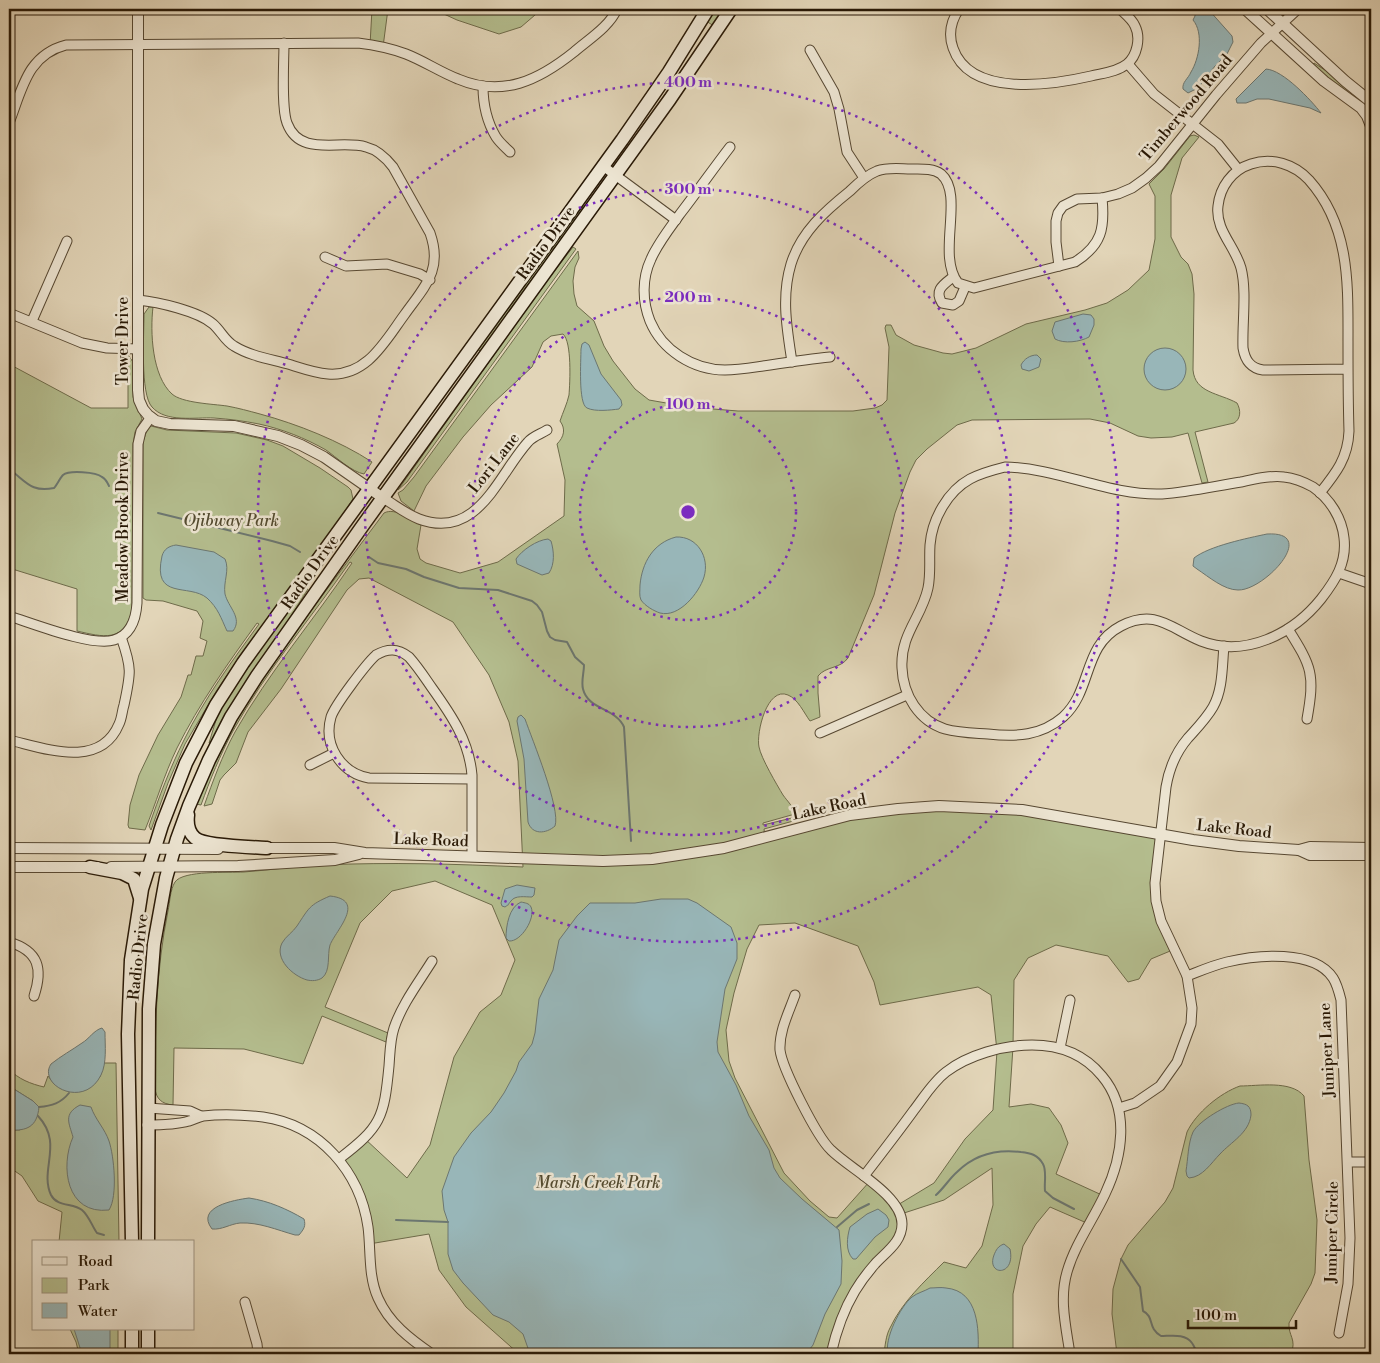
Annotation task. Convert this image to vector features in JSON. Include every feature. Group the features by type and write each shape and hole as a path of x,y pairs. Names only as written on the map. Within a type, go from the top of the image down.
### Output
{"main road":[{"name":"Radio Drive","path":"132,1240 128,1034 131,960 140,899 154,849 173,793 186,763 220,698 266,630 370,490 603,166 664,79 708,9"},
{"name":"Radio Drive","path":"148,1240 147,1125 150,977 156,928 174,849 189,806 216,746 240,703 383,498 684,79 730,9"},
{"path":"189,806 188,827 191,834 197,839 210,843 266,848"},
{"path":"90,867 122,873 134,880 140,899"},
{"path":"132,1330 132,1354"},
{"path":"148,1330 148,1354"}],"street":[{"name":"Tower Drive","path":"138,9 138,397 143,409 150,418"},
{"path":"9,123 12,106 34,64 49,51 66,45 343,42 376,46 407,55 460,80 483,86 520,84 545,74 604,27 611,20 617,9"},
{"path":"959,9 950,25 955,55 968,70 988,79 1013,84 1043,84 1071,80 1113,71 1128,64 1135,53 1138,35 1136,26 1120,9"},
{"path":"1245,9 1324,81 1361,108 1371,126"},
{"path":"1268,9 1351,86 1371,102"},
{"name":"Timberwood Road","path":"1059,266 1056,221 1063,206 1077,199 1102,198 1118,194 1146,178 1159,166 1236,72 1272,33 1298,9"},
{"path":"138,300 160,303 200,316 214,325 233,345 246,353 319,373 335,374 354,370 370,360 430,280 435,262 430,233 394,167 388,160 366,147 358,145 307,144 290,130 285,114 284,43"},
{"path":"810,50 834,92 847,152 864,178"},
{"path":"1128,64 1154,94 1222,148 1238,169"},
{"path":"483,86 483,99 490,125 496,138 510,152"},
{"path":"730,147 676,220 651,259 644,281 646,311 652,326 661,340 683,359 698,366 712,369 734,369 830,357"},
{"path":"1320,493 1338,471 1347,451 1348,432 1348,369 1348,281 1340,236 1326,204 1299,170 1277,162 1264,161 1238,169 1224,187 1219,199 1218,214 1222,230 1236,253 1242,271 1243,348 1246,360 1252,366 1263,370 1348,369"},
{"path":"603,166 676,220"},
{"path":"792,362 785,307 788,279 794,254 802,240 820,217 864,178 879,170 927,169 935,170 942,175 950,188 949,261 953,277 958,284 965,287 984,287 1075,262 1086,255 1100,235 1103,224 1102,198"},
{"path":"32,321 68,241"},
{"path":"326,257 346,266 387,264 420,274 430,280"},
{"path":"953,277 938,292 942,303 953,305 959,301 965,287"},
{"path":"9,313 82,343 107,348 138,349"},
{"path":"150,418 167,424 227,425 278,436 324,457 383,498"},
{"name":"Meadow Brook Drive","path":"121,637 134,623 137,614 138,446 141,432 150,418"},
{"name":"Lori Lane","path":"383,498 423,520 447,522 463,518 474,511 486,499 528,441 548,430"},
{"path":"1005,467 1026,467 1123,491 1158,494 1182,492 1274,477 1301,481 1320,493 1333,508 1342,529 1344,551 1339,573 1313,608 1288,629 1255,643 1224,646 1200,640 1163,621 1142,620 1124,625 1110,633 1099,645 1077,702 1052,726 1039,732 1018,736 955,732 942,728 922,716 907,695 902,669 902,657 911,626 926,599 929,584 930,544 934,524 944,505 956,491 968,480 986,472 1005,467"},
{"path":"1339,573 1371,584"},
{"path":"9,616 92,640 106,642 121,637 129,660 130,679 119,724 105,743 93,750 72,754 9,740"},
{"path":"1288,629 1311,674 1312,689 1306,719"},
{"path":"1119,1108 1134,1103 1160,1086 1177,1062 1191,1024 1192,1008 1187,976 1161,921 1156,901 1155,883 1170,772 1182,746 1206,718 1216,701 1220,684 1224,646"},
{"path":"472,779 364,777 347,769 340,763 330,741 329,729 331,718 336,708 374,656 383,651 395,650 405,653 412,660 457,724 467,748 472,779 472,856"},
{"path":"820,733 907,695"},
{"path":"310,766 334,753"},
{"name":"Lake Road","path":"9,848 334,848 364,853 603,861 660,858 724,848 850,815 939,806 1022,810 1160,835 1239,846 1299,850 1310,847 1371,848"},
{"name":"Lake Road","path":"1299,850 1310,855 1371,855"},
{"name":"Lake Road","path":"9,867 238,866 335,860 364,853"},
{"path":"9,942 19,945 26,950 38,965 40,973 34,996"},
{"name":"Juniper Lane","path":"1187,976 1228,962 1260,957 1302,958 1315,963 1329,973 1336,984 1341,1000 1348,1162"},
{"path":"338,1160 369,1134 379,1118 385,1100 391,1039 394,1028 399,1015 432,961"},
{"path":"795,995 781,1039 780,1049 785,1068 823,1143 881,1190 901,1214 901,1232 895,1244 871,1268 856,1290 839,1323 831,1354"},
{"path":"1060,1048 1070,1000"},
{"path":"864,1176 936,1081 954,1066 978,1055 1030,1045 1060,1048 1084,1058 1105,1079 1114,1094 1119,1108 1121,1141 1113,1176 1072,1257 1067,1273 1063,1307 1070,1354"},
{"path":"148,1108 190,1111 201,1116 250,1116 280,1121 295,1126 331,1150 349,1172 362,1199 368,1228 373,1282 378,1298 386,1313 397,1326 432,1354"},
{"path":"147,1125 192,1121 201,1116"},
{"path":"1348,1162 1371,1162"},
{"name":"Juniper Circle","path":"1339,1333 1348,1284 1350,1216 1348,1162"},
{"path":"245,1302 258,1354"}],"green space":[{"path":"372,9 388,9 383,47 370,45"},
{"path":"433,9 542,9 521,27 499,34 457,20"},
{"path":"714,9 725,9 714,26 706,21"},
{"path":"1314,63 1331,74 1359,98 1357,100 1312,65"},
{"name":"Marsh Creek Park","path":"1190,136 1199,137 1182,158 1171,195 1171,237 1192,274 1194,294 1193,370 1195,378 1203,388 1237,403 1240,411 1238,419 1234,423 1195,432 1208,482 1202,483 1188,433 1172,437 1151,438 1138,436 1110,423 1090,419 972,420 957,425 916,460 910,472 895,513 874,595 848,658 845,662 818,676 820,717 810,721 792,697 781,694 774,697 764,712 759,732 759,747 763,758 795,814 763,823 763,825 796,817 797,820 764,829 765,837 850,815 970,807 1160,835 1156,901 1175,949 1151,959 1139,979 1128,982 1108,956 1056,945 1028,958 1014,980 1013,1047 1009,1107 1031,1104 1049,1108 1061,1125 1068,1143 1056,1174 1104,1196 1089,1224 1050,1207 1036,1224 1023,1246 1013,1294 1013,1354 884,1354 890,1328 914,1293 944,1262 966,1268 982,1246 993,1205 992,1168 944,1200 901,1214 901,1232 856,1290 831,1354 519,1354 466,1307 439,1270 429,1234 369,1244 362,1199 339,1159 364,1138 407,1178 430,1145 454,1057 480,1012 501,995 515,960 492,905 435,881 392,891 360,923 325,1007 388,1033 386,1042 322,1016 303,1064 244,1049 174,1048 173,1105 160,1100 155,1088 159,977 171,892 173,885 180,878 207,873 348,864 523,867 518,761 509,722 489,675 453,622 369,578 359,579 347,590 281,689 248,732 236,763 220,780 212,804 204,806 226,750 248,710 352,563 350,562 274,666 246,709 224,749 201,805 196,804 231,730 252,695 313,608 384,513 398,513 421,525 417,549 420,559 426,563 460,573 498,562 564,516 565,480 557,444 563,433 560,421 569,395 570,372 568,345 563,334 551,336 543,342 532,367 491,405 463,437 426,486 414,511 401,501 398,493 414,477 578,251 579,258 575,267 573,281 577,306 594,321 604,346 613,361 635,389 649,400 689,407 738,411 853,411 875,408 887,400 889,347 886,325 891,325 896,335 914,345 952,354 976,348 1026,324 1107,303 1128,290 1149,270 1155,239 1155,196 1149,184 1164,169","holes":["795,923 858,946 874,982 880,1005 978,987 991,995 997,1051 993,1110 965,1139 934,1183 896,1206 870,1181 837,1218 829,1217 810,1201 784,1173 735,1078 729,1061 726,1030 734,993 747,949 759,925"]},
{"path":"580,206 585,209 482,352 477,349"},
{"path":"573,247 576,249 407,482 398,490 543,286"},
{"path":"149,307 153,307 152,341 156,365 165,386 172,394 190,401 227,406 260,414 318,434 360,454 372,462 364,474 349,467 326,450 276,428 214,418 173,417 158,412 148,400 144,377 144,314"},
{"path":"128,355 133,362 133,397 142,419 135,432 133,444 132,610 124,628 118,633 104,636 77,631 77,589 9,568 9,364 91,408 128,408"},
{"name":"Ojibway Park","path":"151,426 167,430 236,433 267,440 283,446 348,487 351,490 353,499 325,541 217,690 185,744 151,830 149,826 161,793 192,725 219,680 259,624 257,623 204,700 172,758 145,830 129,828 128,825 130,805 139,775 158,735 181,697 188,675 191,675 196,656 203,656 207,641 200,638 203,621 197,611 163,601 146,600 143,598 143,442 147,430"},
{"path":"305,587 308,589 211,744 209,743 220,707 226,697"},
{"path":"104,1063 116,1063 119,1240 59,1240 62,1212 38,1201 22,1176 9,1167 9,1130 20,1130 33,1101 9,1086 9,1069 25,1081 44,1087 48,1076 55,1085 100,1077"},
{"path":"1240,1086 1283,1086 1298,1091 1304,1096 1309,1160 1317,1220 1315,1273 1311,1284 1289,1323 1293,1341 1291,1354 1117,1354 1112,1314 1113,1289 1121,1259 1128,1245 1165,1202 1173,1188 1187,1132 1191,1125 1209,1104"},
{"path":"70,1330 118,1330 118,1354 79,1354"}],"water":[{"path":"1195,9 1208,9 1232,36 1233,42 1227,54 1198,88 1188,93 1183,89 1183,84 1194,67 1199,46 1198,32 1193,20"},
{"path":"1266,69 1280,74 1288,80 1321,113 1310,108 1269,99 1237,103 1236,99"},
{"path":"1083,314 1091,315 1094,319 1094,325 1089,337 1072,342 1063,342 1055,339 1052,331 1055,322"},
{"path":"585,342 589,345 601,374 621,400 622,405 619,409 594,410 584,405 581,390 581,349 582,344"},
{"path":"1165,348 1180,354 1186,369 1180,384 1165,390 1150,384 1144,369 1150,354"},
{"path":"1037,355 1041,359 1039,367 1029,371 1022,369 1021,365 1026,359"},
{"path":"1267,534 1282,536 1288,542 1288,551 1273,572 1249,588 1238,590 1227,588 1193,566 1194,558 1209,550"},
{"path":"676,537 690,540 700,549 705,562 704,577 693,597 681,608 667,614 660,613 650,608 641,600 641,577 646,562 655,549"},
{"path":"548,539 551,541 553,553 553,562 549,573 542,575 517,564 516,559 526,549 539,541"},
{"path":"176,545 214,552 225,559 227,567 225,594 236,617 236,626 233,631 227,631 217,609 207,598 191,591 174,588 167,585 162,579 160,570 164,551"},
{"path":"521,715 525,719 539,757 554,805 555,826 544,832 536,831 528,822 524,759 517,721"},
{"path":"517,885 535,888 534,895 532,897 515,898 505,907 502,906 501,903 505,889"},
{"path":"330,896 341,899 346,903 348,909 330,945 328,967 325,975 318,980 307,980 296,975 286,966 280,949 282,943 310,908"},
{"path":"661,899 688,899 697,903 731,927 737,943 737,959 725,989 717,1042 718,1052 736,1085 749,1116 769,1150 774,1168 780,1178 839,1230 842,1261 841,1284 825,1314 813,1345 806,1354 530,1354 523,1334 509,1322 493,1315 453,1270 448,1254 448,1222 444,1210 442,1191 454,1157 471,1133 491,1112 504,1093 519,1062 532,1044 539,999 553,970 559,940 577,916 590,903 635,903"},
{"path":"521,902 527,903 531,907 531,917 523,934 509,941 506,938 509,917 517,904"},
{"path":"102,1028 105,1032 105,1054 101,1075 93,1085 84,1091 74,1092 56,1086 48,1072 51,1064"},
{"path":"9,1086 39,1107 38,1114 33,1123 21,1130 9,1130"},
{"path":"1239,1103 1246,1105 1250,1109 1250,1121 1247,1127 1203,1172 1189,1178 1186,1171 1193,1132 1201,1123 1214,1114 1228,1106"},
{"path":"80,1105 91,1107 109,1141 114,1166 114,1195 109,1210 95,1209 83,1205 75,1197 70,1186 67,1174 67,1161 73,1137 69,1115"},
{"path":"249,1198 278,1206 304,1219 303,1229 299,1235 295,1235 261,1225 240,1223 212,1229 208,1221 208,1215 212,1210 226,1203"},
{"path":"878,1209 889,1220 888,1227 875,1237 856,1259 853,1259 848,1248 850,1227 867,1214"},
{"path":"1004,1244 1010,1249 1011,1258 1009,1265 1005,1269 997,1270 993,1262 994,1255 997,1248"},
{"path":"930,1288 944,1288 957,1291 965,1296 971,1304 977,1323 978,1354 888,1354 888,1340 903,1308 916,1294"},
{"path":"74,1330 110,1330 110,1354 82,1354"}],"waterway":[{"path":"9,469 29,485 40,489 54,488 63,475 76,472 99,475 109,486"},
{"path":"158,513 272,541 290,546 300,552"},
{"path":"369,557 378,563 406,569 459,588 498,590 532,601 537,605 542,612 550,637 567,642 575,657 584,665 582,686 586,696 590,701 615,716 624,727 631,841"},
{"path":"39,1107 56,1103 69,1093"},
{"path":"38,1116 46,1126 49,1136 48,1185 51,1195 61,1203 82,1210 97,1233 104,1235"},
{"path":"936,1195 957,1172 971,1161 986,1155 1012,1151 1028,1153 1039,1158 1044,1167 1045,1191 1053,1198 1074,1209"},
{"path":"837,1227 857,1210 869,1204"},
{"path":"396,1220 448,1222"},
{"path":"1121,1259 1140,1287 1143,1311 1149,1316 1154,1330 1161,1336 1186,1338 1192,1343 1199,1354"}]}
